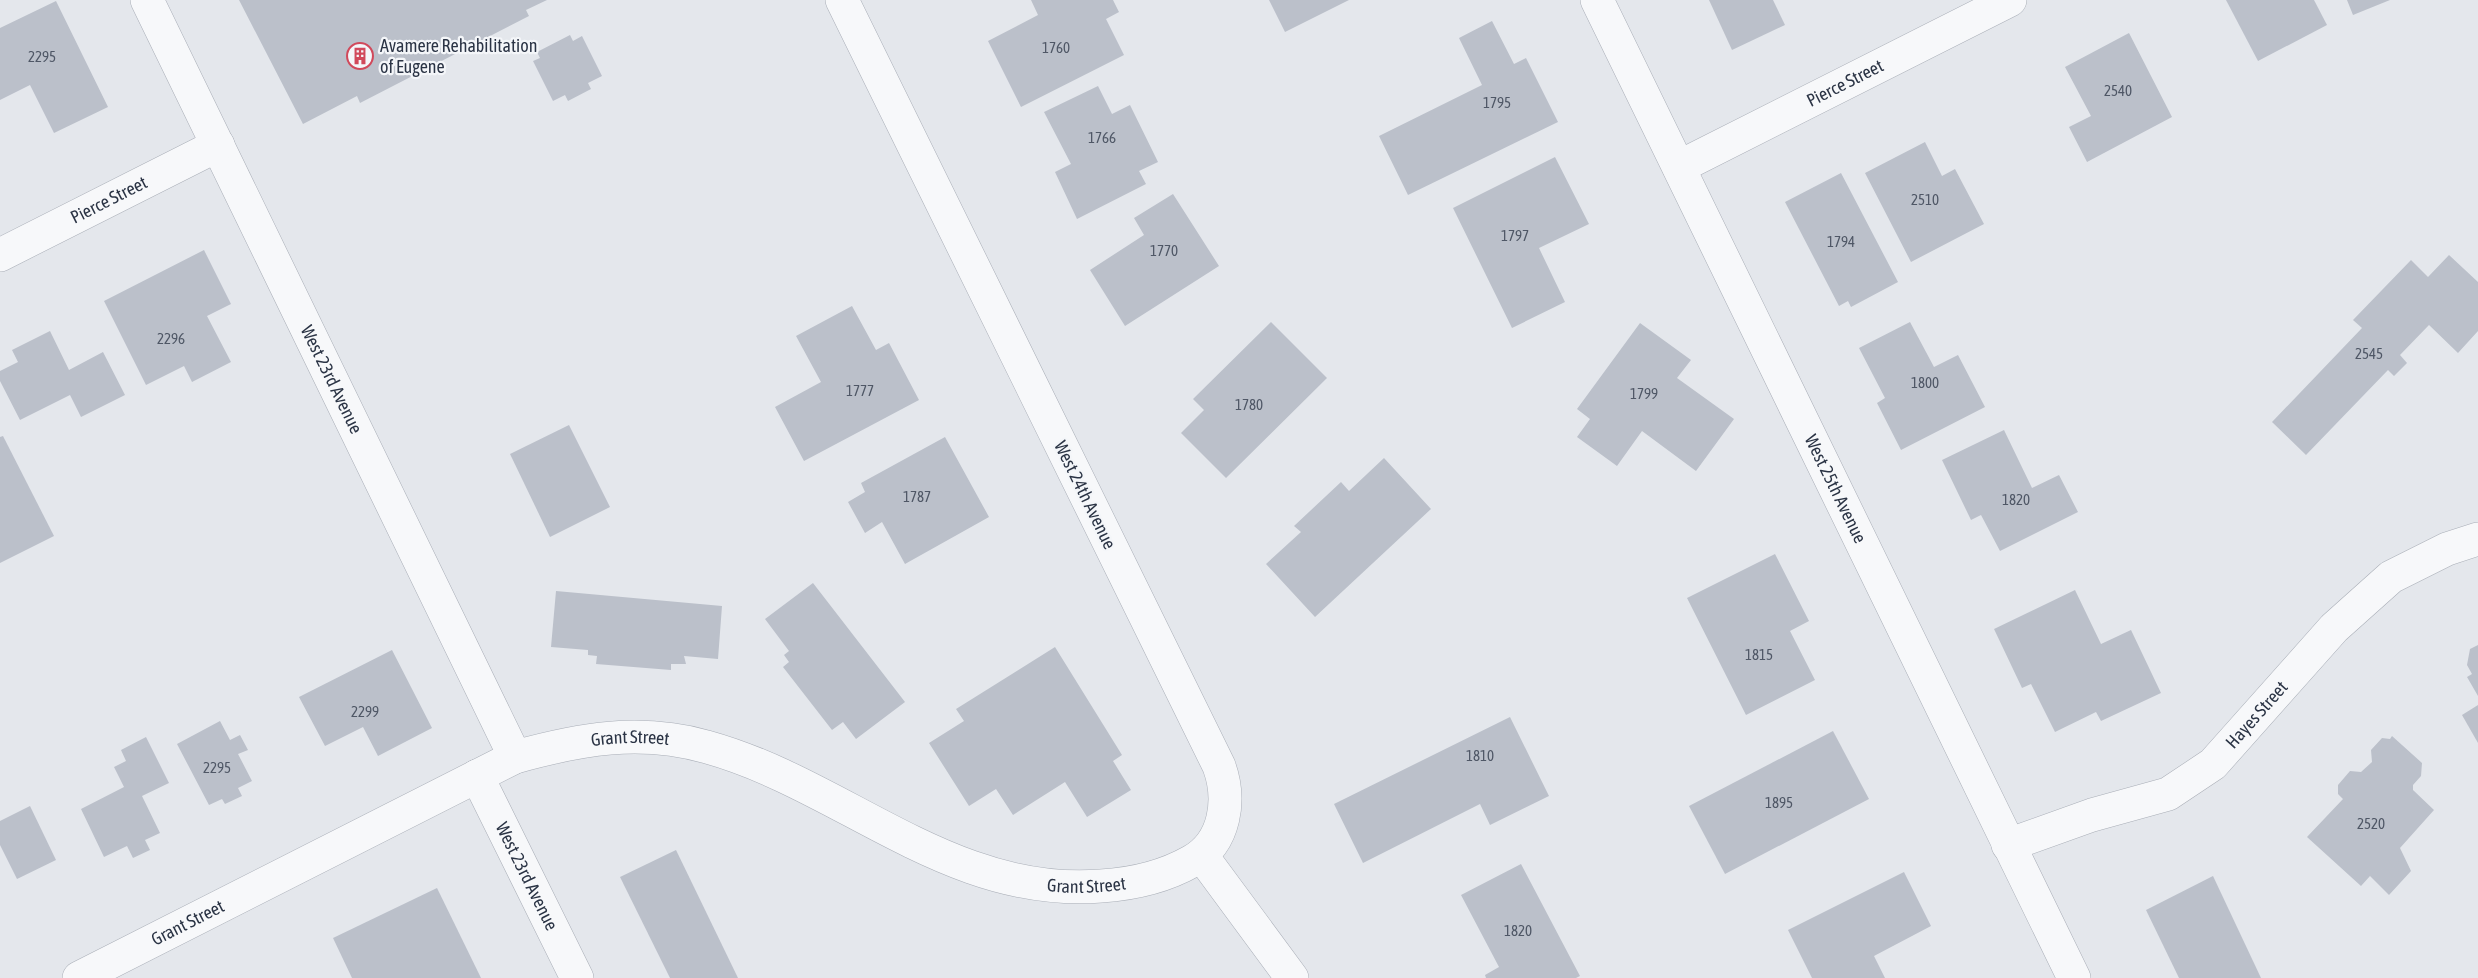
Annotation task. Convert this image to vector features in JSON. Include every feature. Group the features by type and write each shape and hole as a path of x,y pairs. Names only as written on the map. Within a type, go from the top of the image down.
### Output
{"street":[{"name":"West 23rd Avenue","path":"147,0 515,757"},
{"name":"West 24th Avenue","path":"842,0 1219,766 1225,782 1227,801 1224,818 1216,837 1202,856"},
{"name":"West 25th Avenue","path":"1597,0 2074,978"},
{"name":"Pierce Street","path":"1679,167 2010,0"},
{"name":"Pierce Street","path":"0,255 218,145"},
{"name":"Hayes Street","path":"2008,844 2092,815 2168,794 2213,764 2334,628 2391,576 2447,549 2478,539"},
{"name":"Grant Street","path":"79,978 515,757 591,739 632,736 671,739 707,747 752,762 939,855 981,872 1028,884 1086,888 1135,882 1175,871 1202,856"},
{"name":"West 23rd Avenue","path":"477,776 577,978"},
{"path":"1202,856 1292,978"}],"building":[{"name":"Avamere Rehabilitation of Eugene","path":"239,0 547,0 526,10 529,16 360,103 357,96 303,124"},
{"path":"1031,0 1113,0 1119,12 1106,19 1124,55 1021,107 988,41 1038,15"},
{"path":"1269,0 1349,0 1285,32"},
{"path":"1709,0 1773,0 1785,25 1732,50"},
{"path":"2226,0 2314,0 2327,25 2258,61"},
{"path":"2347,0 2390,0 2353,15"},
{"path":"56,1 108,107 54,133 30,85 0,100 0,28"},
{"path":"1492,21 1514,64 1526,58 1558,122 1408,195 1379,136 1482,85 1459,38"},
{"path":"2129,33 2172,117 2087,162 2069,127 2091,116 2065,67"},
{"path":"570,35 573,41 582,36 602,76 588,83 591,89 568,101 565,95 553,101 533,61 540,58 537,52"},
{"path":"1098,86 1112,114 1130,105 1158,162 1139,171 1146,184 1077,219 1055,172 1071,164 1044,112"},
{"path":"1925,142 1942,176 1955,169 1984,224 1911,262 1865,173"},
{"path":"1555,157 1589,224 1539,248 1565,302 1512,328 1453,208"},
{"path":"1841,173 1898,282 1851,307 1848,301 1839,306 1785,202"},
{"path":"1173,194 1219,266 1125,326 1090,270 1144,235 1134,218"},
{"path":"204,250 231,304 207,316 231,362 192,382 184,366 146,385 104,301"},
{"path":"2449,255 2478,282 2478,331 2458,353 2429,325 2400,355 2407,363 2394,376 2388,370 2306,455 2272,422 2362,328 2353,320 2411,260 2428,277"},
{"path":"852,306 876,350 889,343 919,400 804,461 775,407 821,382 796,336"},
{"path":"1271,322 1327,378 1226,478 1181,433 1204,410 1193,399"},
{"path":"1910,322 1934,367 1958,355 1985,407 1901,450 1877,403 1885,398 1859,348"},
{"path":"1640,323 1691,360 1677,378 1734,419 1696,471 1642,431 1617,466 1577,437 1590,419 1577,409"},
{"path":"50,331 69,370 103,352 125,395 81,417 70,395 20,420 0,381 0,371 18,362 12,350"},
{"path":"569,425 610,507 550,537 510,454"},
{"path":"2004,430 2032,488 2059,475 2078,512 2000,551 1981,515 1971,520 1942,460"},
{"path":"3,436 54,536 0,563 0,437"},
{"path":"945,437 989,517 905,564 882,522 865,533 848,502 865,492 861,483"},
{"path":"1384,458 1431,509 1315,617 1266,564 1301,532 1294,526 1341,482 1349,491"},
{"path":"1775,554 1809,621 1790,631 1815,680 1746,715 1687,598"},
{"path":"813,583 905,702 856,739 843,722 832,730 783,667 789,662 784,655 789,651 765,619"},
{"path":"2075,590 2101,644 2131,630 2161,693 2101,721 2096,712 2055,732 2031,684 2022,688 1994,629"},
{"path":"556,591 722,606 718,659 684,656 686,664 671,664 671,670 596,664 597,656 588,655 588,650 551,647"},
{"path":"2478,645 2478,696 2467,677 2472,674 2467,665 2470,649"},
{"path":"1055,647 1122,755 1113,761 1131,790 1087,817 1065,782 1013,815 996,789 969,806 929,743 964,721 956,709"},
{"path":"392,650 432,728 378,756 363,727 325,746 299,697"},
{"path":"2478,705 2478,743 2462,715"},
{"path":"1510,717 1549,796 1490,825 1480,804 1363,863 1334,804"},
{"path":"220,721 230,740 240,735 248,750 238,754 252,781 238,788 242,796 225,804 222,799 209,805 177,744"},
{"path":"1833,731 1869,799 1725,874 1689,806"},
{"path":"2392,736 2422,763 2421,776 2413,785 2413,790 2434,810 2400,848 2411,871 2389,895 2370,876 2361,886 2307,837 2343,799 2338,794 2338,785 2350,771 2361,772 2372,762 2371,750 2382,738 2390,739"},
{"path":"146,737 169,783 142,796 160,833 145,840 150,850 133,858 127,846 104,857 81,809 124,787 114,767 126,761 121,750"},
{"path":"30,806 56,860 17,879 0,845 0,821"},
{"path":"676,850 738,978 670,978 620,877"},
{"path":"1521,864 1580,976 1576,978 1486,978 1485,975 1499,967 1461,895"},
{"path":"1904,872 1931,926 1874,956 1885,978 1812,978 1788,930"},
{"path":"2213,876 2261,978 2179,978 2146,910"},
{"path":"437,888 481,978 352,978 333,938"}],"place":[{"name":"Avamere Rehabilitation of Eugene","path":"360,56"}]}
